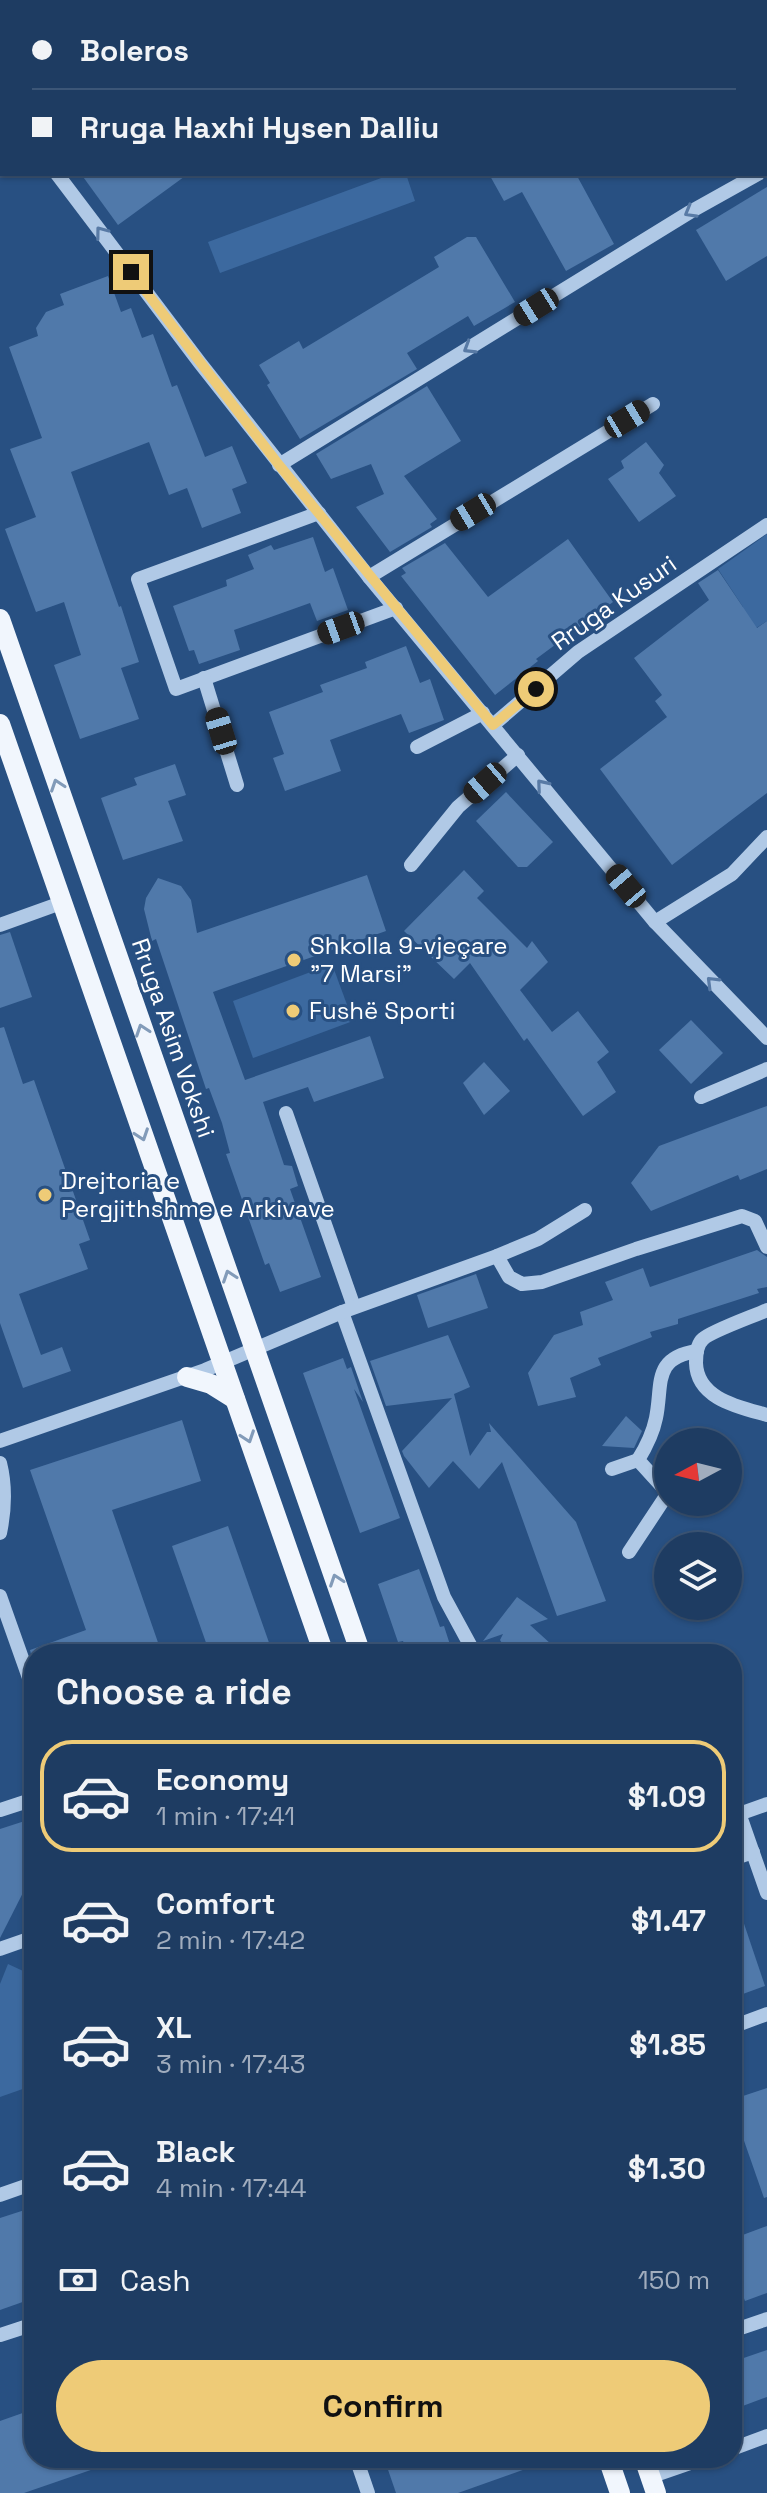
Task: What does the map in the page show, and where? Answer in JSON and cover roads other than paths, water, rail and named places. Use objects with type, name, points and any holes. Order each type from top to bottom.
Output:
[{"type":"main road","name":"Rruga Asim Vokshi","points":[[0,619],[358,1644]]},
{"type":"main road","points":[[0,724],[321,1644]]},
{"type":"main road","points":[[187,1377],[211,1384],[235,1399]]},
{"type":"main road","points":[[611,2468],[620,2493]]},
{"type":"street","points":[[63,176],[279,465],[369,577],[655,922],[767,1038]]},
{"type":"street","points":[[279,465],[690,212],[754,176]]},
{"type":"street","points":[[369,577],[653,404]]},
{"type":"street","points":[[319,513],[138,579],[176,689],[396,608]]},
{"type":"street","name":"Rruga Kusuri","points":[[417,747],[488,719],[608,631],[767,525]]},
{"type":"street","points":[[204,678],[237,785]]},
{"type":"street","points":[[411,865],[458,807],[518,755]]},
{"type":"street","points":[[655,922],[732,874],[767,837]]},
{"type":"street","points":[[0,925],[61,903]]},
{"type":"street","points":[[701,1097],[767,1069]]},
{"type":"street","points":[[286,1113],[444,1597],[470,1644]]},
{"type":"street","points":[[0,1441],[187,1377],[348,1310],[497,1256],[538,1239],[585,1210]]},
{"type":"street","points":[[497,1256],[509,1277],[522,1284],[542,1282],[742,1216],[755,1221],[767,1247]]},
{"type":"street","points":[[767,1310],[703,1338],[697,1351],[697,1374],[707,1389],[725,1403],[767,1415]]},
{"type":"street","points":[[612,1469],[638,1460],[648,1443],[656,1418],[658,1392],[665,1368],[672,1357],[697,1351]]},
{"type":"street","points":[[638,1460],[654,1478]]},
{"type":"street","points":[[0,1463],[5,1485],[0,1533]]},
{"type":"street","points":[[629,1552],[654,1514]]},
{"type":"street","points":[[0,1596],[24,1664]]},
{"type":"street","points":[[0,1810],[24,1802]]},
{"type":"street","points":[[742,1813],[767,1804]]},
{"type":"street","points":[[742,1822],[767,1893]]},
{"type":"street","points":[[742,1856],[753,1852]]},
{"type":"street","points":[[0,1949],[24,1941]]},
{"type":"street","points":[[742,2023],[767,2014]]},
{"type":"street","points":[[0,2195],[24,2187]]},
{"type":"street","points":[[742,2328],[767,2319]]},
{"type":"street","points":[[0,2335],[24,2327]]},
{"type":"street","points":[[742,2445],[767,2436]]},
{"type":"street","points":[[359,2468],[368,2493]]},
{"type":"street","points":[[650,2476],[674,2468]]},
{"type":"place","name":"Shkolla 9-vjeçare \"7 Marsi\"","points":[[294,960]]},
{"type":"place","name":"Fushë Sporti","points":[[293,1011]]},
{"type":"place","name":"Drejtoria e Pergjithshme e Arkivave","points":[[45,1195]]}]
